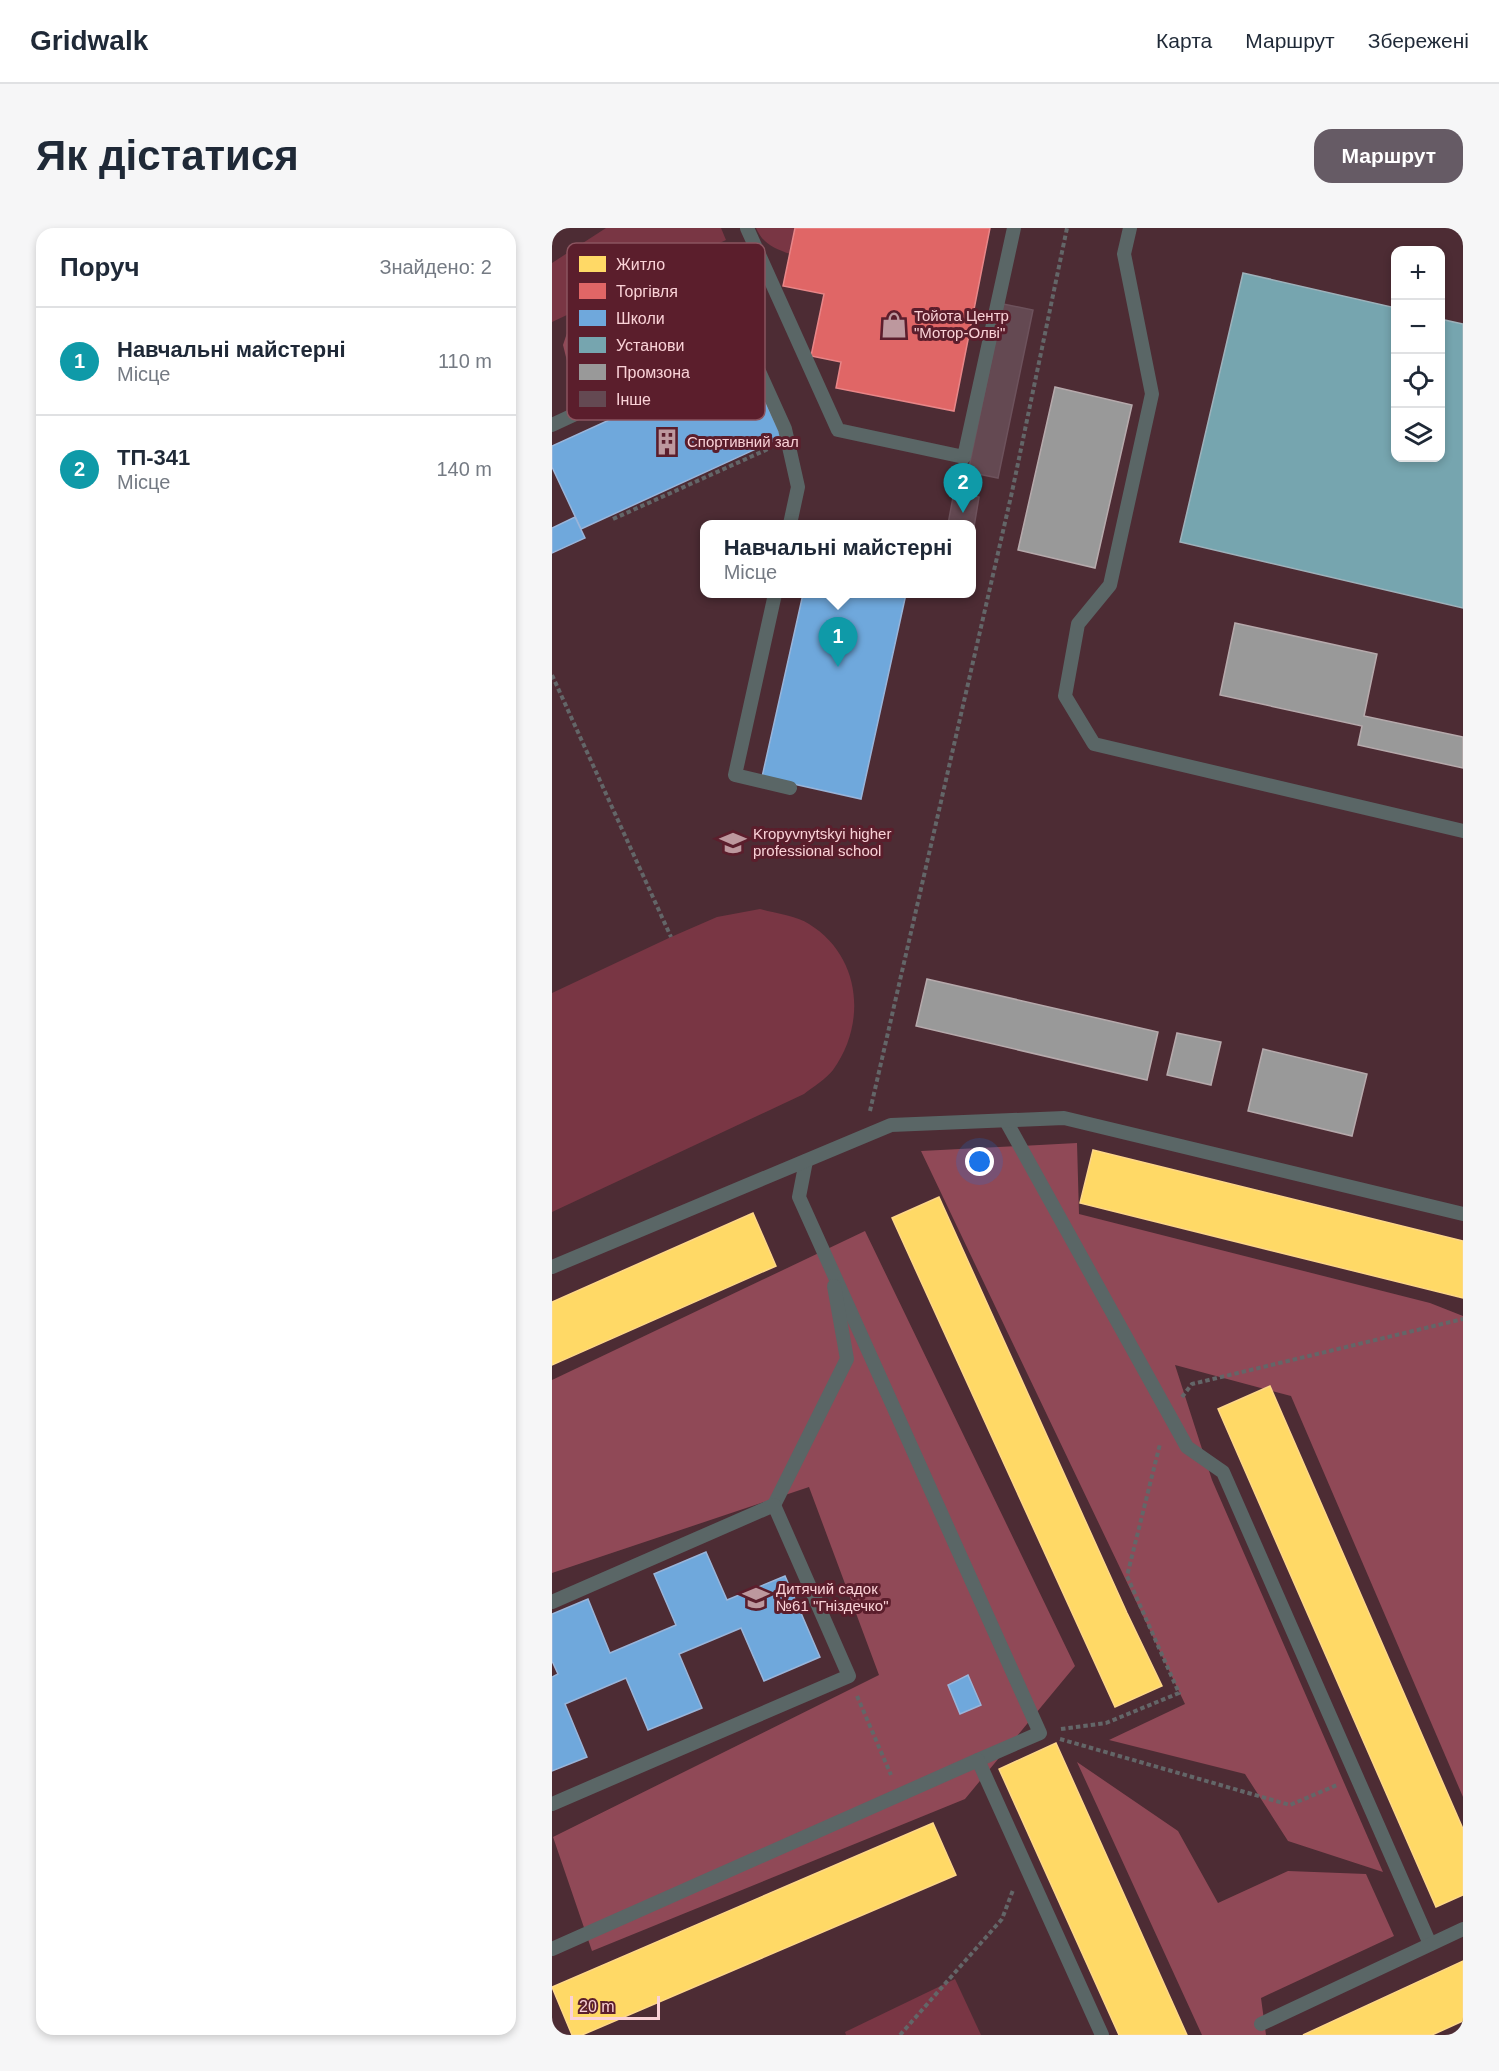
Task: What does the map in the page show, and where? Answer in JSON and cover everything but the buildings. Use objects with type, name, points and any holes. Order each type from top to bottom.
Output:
[{"type":"lane","points":[[747,228],[754,243]]},
{"type":"lane","points":[[765,268],[838,430],[964,457],[1014,228]]},
{"type":"lane","points":[[1130,228],[1124,254],[1152,394],[1110,585],[1078,624],[1065,696],[1094,744],[1463,831]]},
{"type":"lane","points":[[765,384],[786,429],[798,487],[791,520]]},
{"type":"lane","points":[[552,424],[567,417]]},
{"type":"lane","points":[[774,598],[735,775],[790,788]]},
{"type":"lane","points":[[552,1267],[891,1125],[1064,1118],[1463,1214]]},
{"type":"lane","points":[[1006,1120],[1187,1447],[1223,1472],[1430,1944]]},
{"type":"lane","points":[[552,1949],[1040,1733],[799,1197],[807,1161]]},
{"type":"lane","points":[[552,1602],[774,1505],[847,1359],[830,1265]]},
{"type":"lane","points":[[552,1804],[849,1676],[774,1505]]},
{"type":"lane","points":[[978,1760],[1102,2035]]},
{"type":"lane","points":[[1261,2024],[1463,1929]]},
{"type":"path","points":[[864,1137],[1010,504],[1068,228]]},
{"type":"path","points":[[613,519],[788,440]]},
{"type":"path","points":[[552,675],[671,937]]},
{"type":"path","points":[[1040,1733],[1106,1723],[1179,1693],[1127,1576],[1169,1414],[1192,1384],[1463,1319]]},
{"type":"path","points":[[849,1676],[900,1794]]},
{"type":"path","points":[[1040,1733],[1290,1805],[1357,1776]]},
{"type":"path","points":[[900,2035],[1002,1919],[1023,1861]]},
{"type":"shaded area","points":[[606,228],[721,228],[726,240],[720,243],[583,243]]},
{"type":"shaded area","points":[[756,228],[795,228],[790,254],[770,245]]},
{"type":"shaded area","points":[[567,253],[567,315],[552,322],[552,263]]},
{"type":"shaded area","points":[[567,333],[567,361],[563,345]]},
{"type":"shaded area","points":[[760,909],[809,924],[826,938],[839,954],[848,972],[853,991],[854,1012],[851,1032],[844,1052],[833,1070],[804,1094],[552,1212],[552,993],[717,917]]},
{"type":"shaded area","points":[[1077,1143],[1079,1214],[1430,1303],[1463,1316],[1463,1797],[1291,1396],[1175,1365],[1212,1480],[1383,1872],[1288,1841],[1245,1774],[1109,1740],[1185,1704],[921,1151]]},
{"type":"shaded area","points":[[865,1231],[1075,1666],[965,1799],[592,1951],[553,1837],[879,1675],[809,1487],[552,1573],[552,1380]]},
{"type":"shaded area","points":[[1077,1762],[1178,1831],[1218,1903],[1288,1871],[1366,1874],[1394,1936],[1261,1998],[1266,2035],[1202,2035]]},
{"type":"shaded area","points":[[955,1979],[981,2035],[846,2035],[845,2032]]},
{"type":"place","name":"Тойота Центр \"Мотор-Олві\"","points":[[894,325]]},
{"type":"place","name":"Спортивний зал","points":[[667,442]]},
{"type":"place","name":"ТП-341","points":[[963,513]]},
{"type":"place","name":"Навчальні майстерні","points":[[838,667]]},
{"type":"place","name":"Kropyvnytskyi higher professional school","points":[[733,843]]},
{"type":"place","name":"Дитячий садок №61 \"Гніздечко\"","points":[[756,1598]]}]
